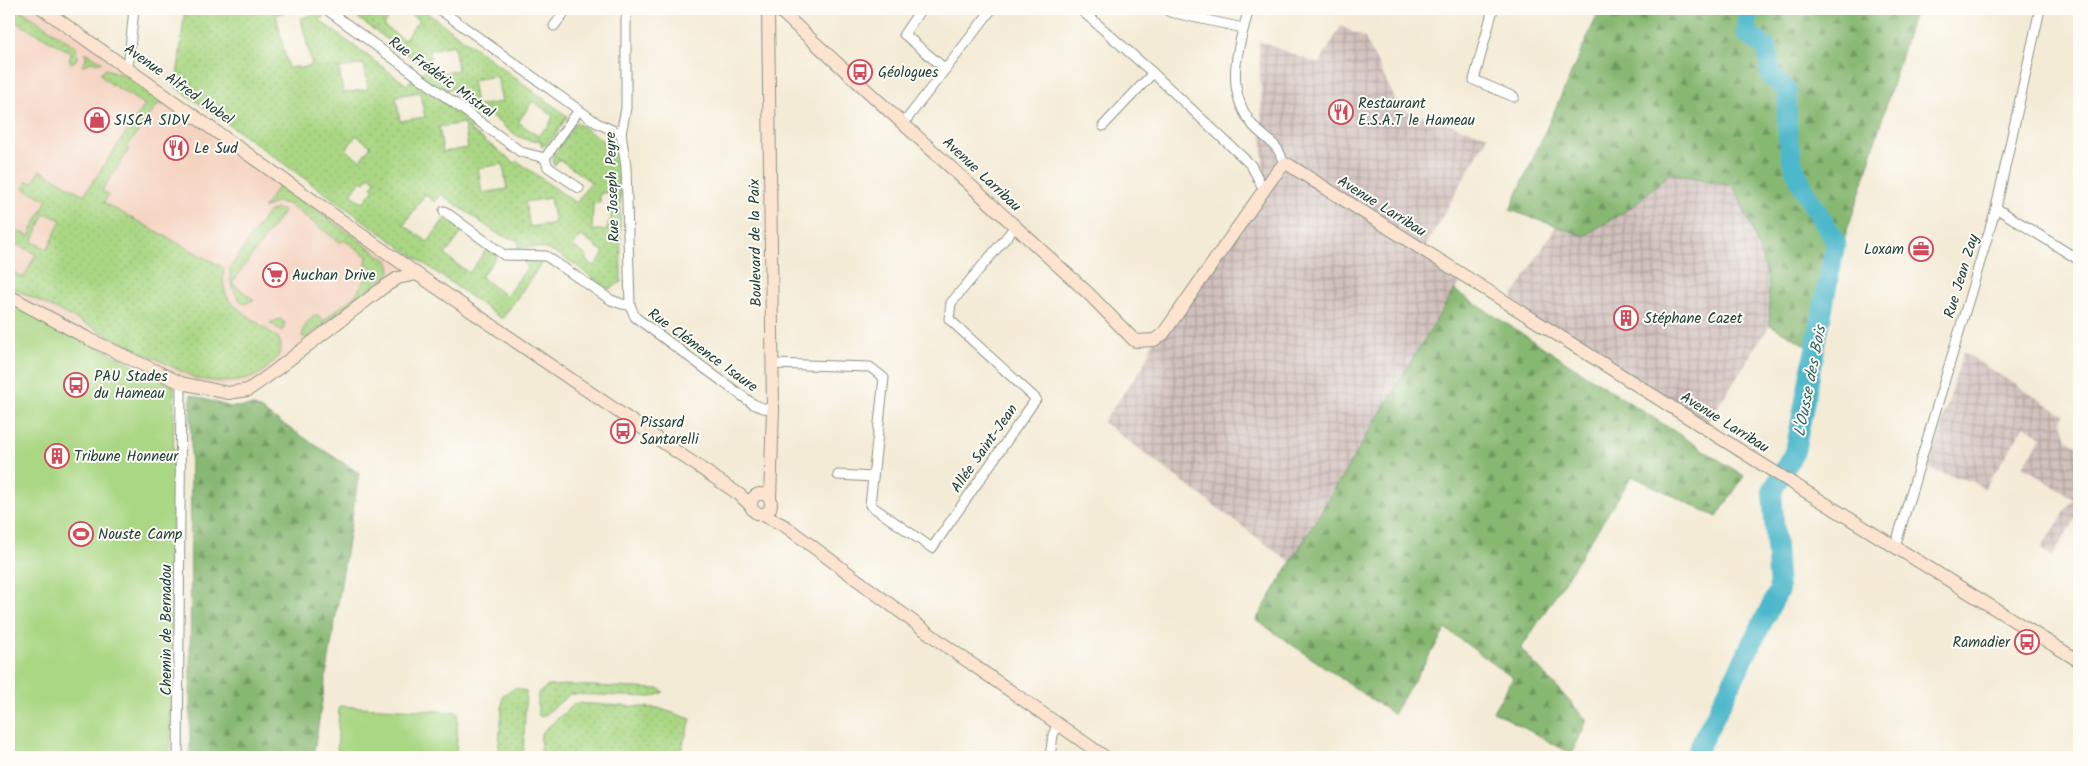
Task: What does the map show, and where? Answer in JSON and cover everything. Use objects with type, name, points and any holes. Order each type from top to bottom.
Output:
[{"type":"street","name":"Avenue Alfred Nobel","points":[[43,9],[417,274],[740,494],[761,503]]},
{"type":"street","points":[[128,68],[134,9]]},
{"type":"street","name":"Rue Frédéric Mistral","points":[[326,9],[521,152],[544,158]]},
{"type":"street","points":[[439,9],[579,110],[621,134]]},
{"type":"street","points":[[554,26],[566,9]]},
{"type":"street","name":"Rue Joseph Peyre","points":[[628,9],[626,19],[626,108],[621,134],[626,167],[630,305]]},
{"type":"street","name":"Boulevard de la Paix","points":[[761,503],[771,477],[773,410],[768,9]]},
{"type":"street","name":"Avenue Larribau","points":[[778,9],[1089,294],[1135,341],[1146,342],[1154,340],[1163,334],[1264,190],[1284,164],[1289,165],[1788,481],[2079,661]]},
{"type":"street","points":[[921,9],[904,34],[944,68]]},
{"type":"street","points":[[903,124],[944,68],[992,9]]},
{"type":"street","points":[[1080,9],[1153,73],[1251,166],[1264,190]]},
{"type":"street","points":[[1168,9],[1170,12],[1244,28]]},
{"type":"street","points":[[1249,9],[1234,77],[1238,102],[1251,123],[1278,150],[1284,164]]},
{"type":"street","points":[[1493,9],[1474,80],[1514,97]]},
{"type":"street","name":"Rue Jean Zay","points":[[1895,547],[1996,208],[2040,9]]},
{"type":"street","points":[[1103,126],[1153,73]]},
{"type":"street","points":[[578,188],[548,167],[544,158],[579,110]]},
{"type":"street","points":[[1996,208],[2079,260]]},
{"type":"street","name":"Rue Clémence Isaure","points":[[444,211],[504,255],[546,256],[610,300],[630,305],[635,317],[752,404],[773,410]]},
{"type":"street","name":"Allée Saint-Jean","points":[[772,364],[870,367],[884,378],[870,505],[932,548],[1036,399],[949,319],[951,302],[1015,227]]},
{"type":"street","points":[[9,296],[87,338],[181,383],[228,393],[248,390],[384,287],[398,278],[417,274]]},
{"type":"street","name":"Chemin de Bernadou","points":[[178,757],[181,383]]},
{"type":"street","points":[[838,475],[873,478]]},
{"type":"street","points":[[761,503],[782,524],[946,646],[1105,757]]},
{"type":"street","points":[[1050,757],[1053,735],[1058,724]]},
{"type":"shaded area","points":[[9,9],[43,9],[417,274],[398,278],[248,390],[181,383],[9,296]]},
{"type":"shaded area","points":[[1341,26],[1365,38],[1400,109],[1488,136],[1423,251],[1465,277],[1444,305],[1291,563],[1103,422],[1143,366],[1154,340],[1264,190],[1259,41],[1319,64]]},
{"type":"shaded area","points":[[1670,173],[1734,186],[1753,231],[1768,278],[1770,325],[1704,428],[1508,304],[1556,226],[1585,236],[1632,207]]},
{"type":"shaded area","points":[[1963,352],[2064,415],[2062,422],[2067,439],[2079,447],[2079,513],[2052,557],[2041,549],[2073,499],[2023,466],[2042,437],[2025,426],[1984,489],[1974,482],[1928,469]]},
{"type":"green space","points":[[9,9],[19,9],[76,47],[77,58],[75,61],[71,63],[69,60],[72,53],[9,18]]},
{"type":"green space","points":[[185,9],[291,9],[276,15],[288,68],[298,67],[298,69],[312,65],[301,18],[309,16],[317,9],[324,15],[320,21],[407,85],[411,79],[474,124],[470,130],[515,163],[517,161],[576,203],[591,182],[559,159],[554,166],[552,158],[576,122],[611,147],[620,158],[621,282],[607,289],[566,258],[542,248],[518,249],[519,241],[498,234],[441,194],[435,202],[425,194],[404,225],[428,242],[445,218],[463,231],[445,255],[469,273],[487,249],[497,256],[481,277],[506,296],[528,267],[523,262],[524,259],[539,260],[542,263],[502,319],[176,87]],"holes":[[[364,64],[368,89],[343,93],[339,68]],[[420,92],[425,117],[400,121],[396,96]],[[464,123],[468,148],[443,152],[439,127]],[[356,135],[371,146],[360,160],[346,150]],[[503,164],[507,189],[482,193],[478,168]],[[369,176],[376,180],[371,187],[374,189],[363,203],[351,194],[361,180],[365,182]],[[600,193],[611,193],[611,222],[608,222],[608,230],[592,230],[593,204],[600,203]],[[550,198],[555,223],[530,227],[525,202]],[[581,236],[604,252],[595,266],[585,260],[587,256],[573,246]]]},
{"type":"green space","points":[[346,9],[377,9],[389,17],[384,26],[404,40],[419,20],[403,9],[422,9],[567,116],[553,137],[542,147],[540,140],[533,141],[518,136],[485,111],[481,117],[462,104],[460,91],[457,88],[442,90],[421,75],[426,68]],"holes":[[[454,45],[458,70],[433,75],[429,50]],[[497,76],[502,102],[476,106],[472,80]],[[533,101],[553,116],[547,130],[545,128],[538,136],[518,122]]]},
{"type":"green space","points":[[1600,9],[1915,9],[1861,189],[1808,346],[1770,325],[1768,278],[1753,231],[1734,186],[1670,173],[1632,207],[1584,236],[1510,210]]},
{"type":"green space","points":[[85,52],[101,61],[101,63],[91,62],[82,66],[86,59]]},
{"type":"green space","points":[[106,69],[123,75],[162,99],[164,103],[163,105],[159,103],[127,147],[129,150],[102,190],[108,195],[104,203],[224,268],[224,286],[226,295],[231,303],[279,339],[281,345],[279,354],[274,361],[254,377],[227,382],[197,379],[9,286],[9,270],[24,278],[36,254],[12,242],[9,249],[9,239],[13,229],[29,236],[47,200],[23,188],[27,181],[33,183],[40,170],[84,195],[145,105],[105,80],[100,73]],"holes":[[[45,213],[61,220],[48,249],[32,242]]]},
{"type":"green space","points":[[280,184],[389,262],[391,269],[388,275],[306,338],[302,336],[306,323],[317,314],[323,321],[354,297],[373,268],[366,264],[367,256],[344,240],[341,243],[288,204],[276,202],[263,209]]},
{"type":"green space","points":[[277,209],[284,211],[232,283],[254,300],[244,304],[237,297],[233,288],[230,278],[230,268],[268,212]]},
{"type":"green space","points":[[1454,290],[1744,476],[1717,517],[1632,476],[1521,649],[1587,720],[1572,754],[1493,711],[1513,678],[1446,629],[1393,714],[1256,620]]},
{"type":"green space","points":[[9,300],[174,386],[170,757],[9,757]]},
{"type":"green space","points":[[280,319],[285,323],[282,331],[270,323]]},
{"type":"green space","points":[[191,395],[230,407],[255,406],[359,473],[313,757],[190,757]]},
{"type":"green space","points":[[569,685],[659,689],[664,692],[652,697],[570,694],[542,717],[538,715],[538,693],[548,686]]},
{"type":"green space","points":[[515,688],[526,691],[523,757],[498,757],[503,695]]},
{"type":"green space","points":[[576,703],[658,708],[691,719],[679,757],[540,757],[541,733]]},
{"type":"green space","points":[[339,706],[458,712],[456,757],[337,757]]},
{"type":"waterway","name":"L'Ousse des Bois","points":[[1694,757],[1779,590],[1772,491],[1795,451],[1836,241],[1812,203],[1793,163],[1788,136],[1787,90],[1771,76],[1767,48],[1746,33],[1748,9]]},
{"type":"place","name":"Géologues","points":[[860,72]]},
{"type":"place","name":"Restaurant E.S.A.T le Hameau","points":[[1341,112]]},
{"type":"place","name":"SISCA SIDV","points":[[97,120]]},
{"type":"place","name":"Le Sud","points":[[176,148]]},
{"type":"place","name":"Loxam","points":[[1921,249]]},
{"type":"place","name":"Auchan Drive","points":[[275,275]]},
{"type":"place","name":"Stéphane Cazet","points":[[1626,318]]},
{"type":"place","name":"PAU Stades du Hameau","points":[[76,385]]},
{"type":"place","name":"Pissard Santarelli","points":[[623,431]]},
{"type":"place","name":"Tribune Honneur","points":[[57,456]]},
{"type":"place","name":"Nouste Camp","points":[[81,534]]},
{"type":"place","name":"Ramadier","points":[[2027,642]]}]
